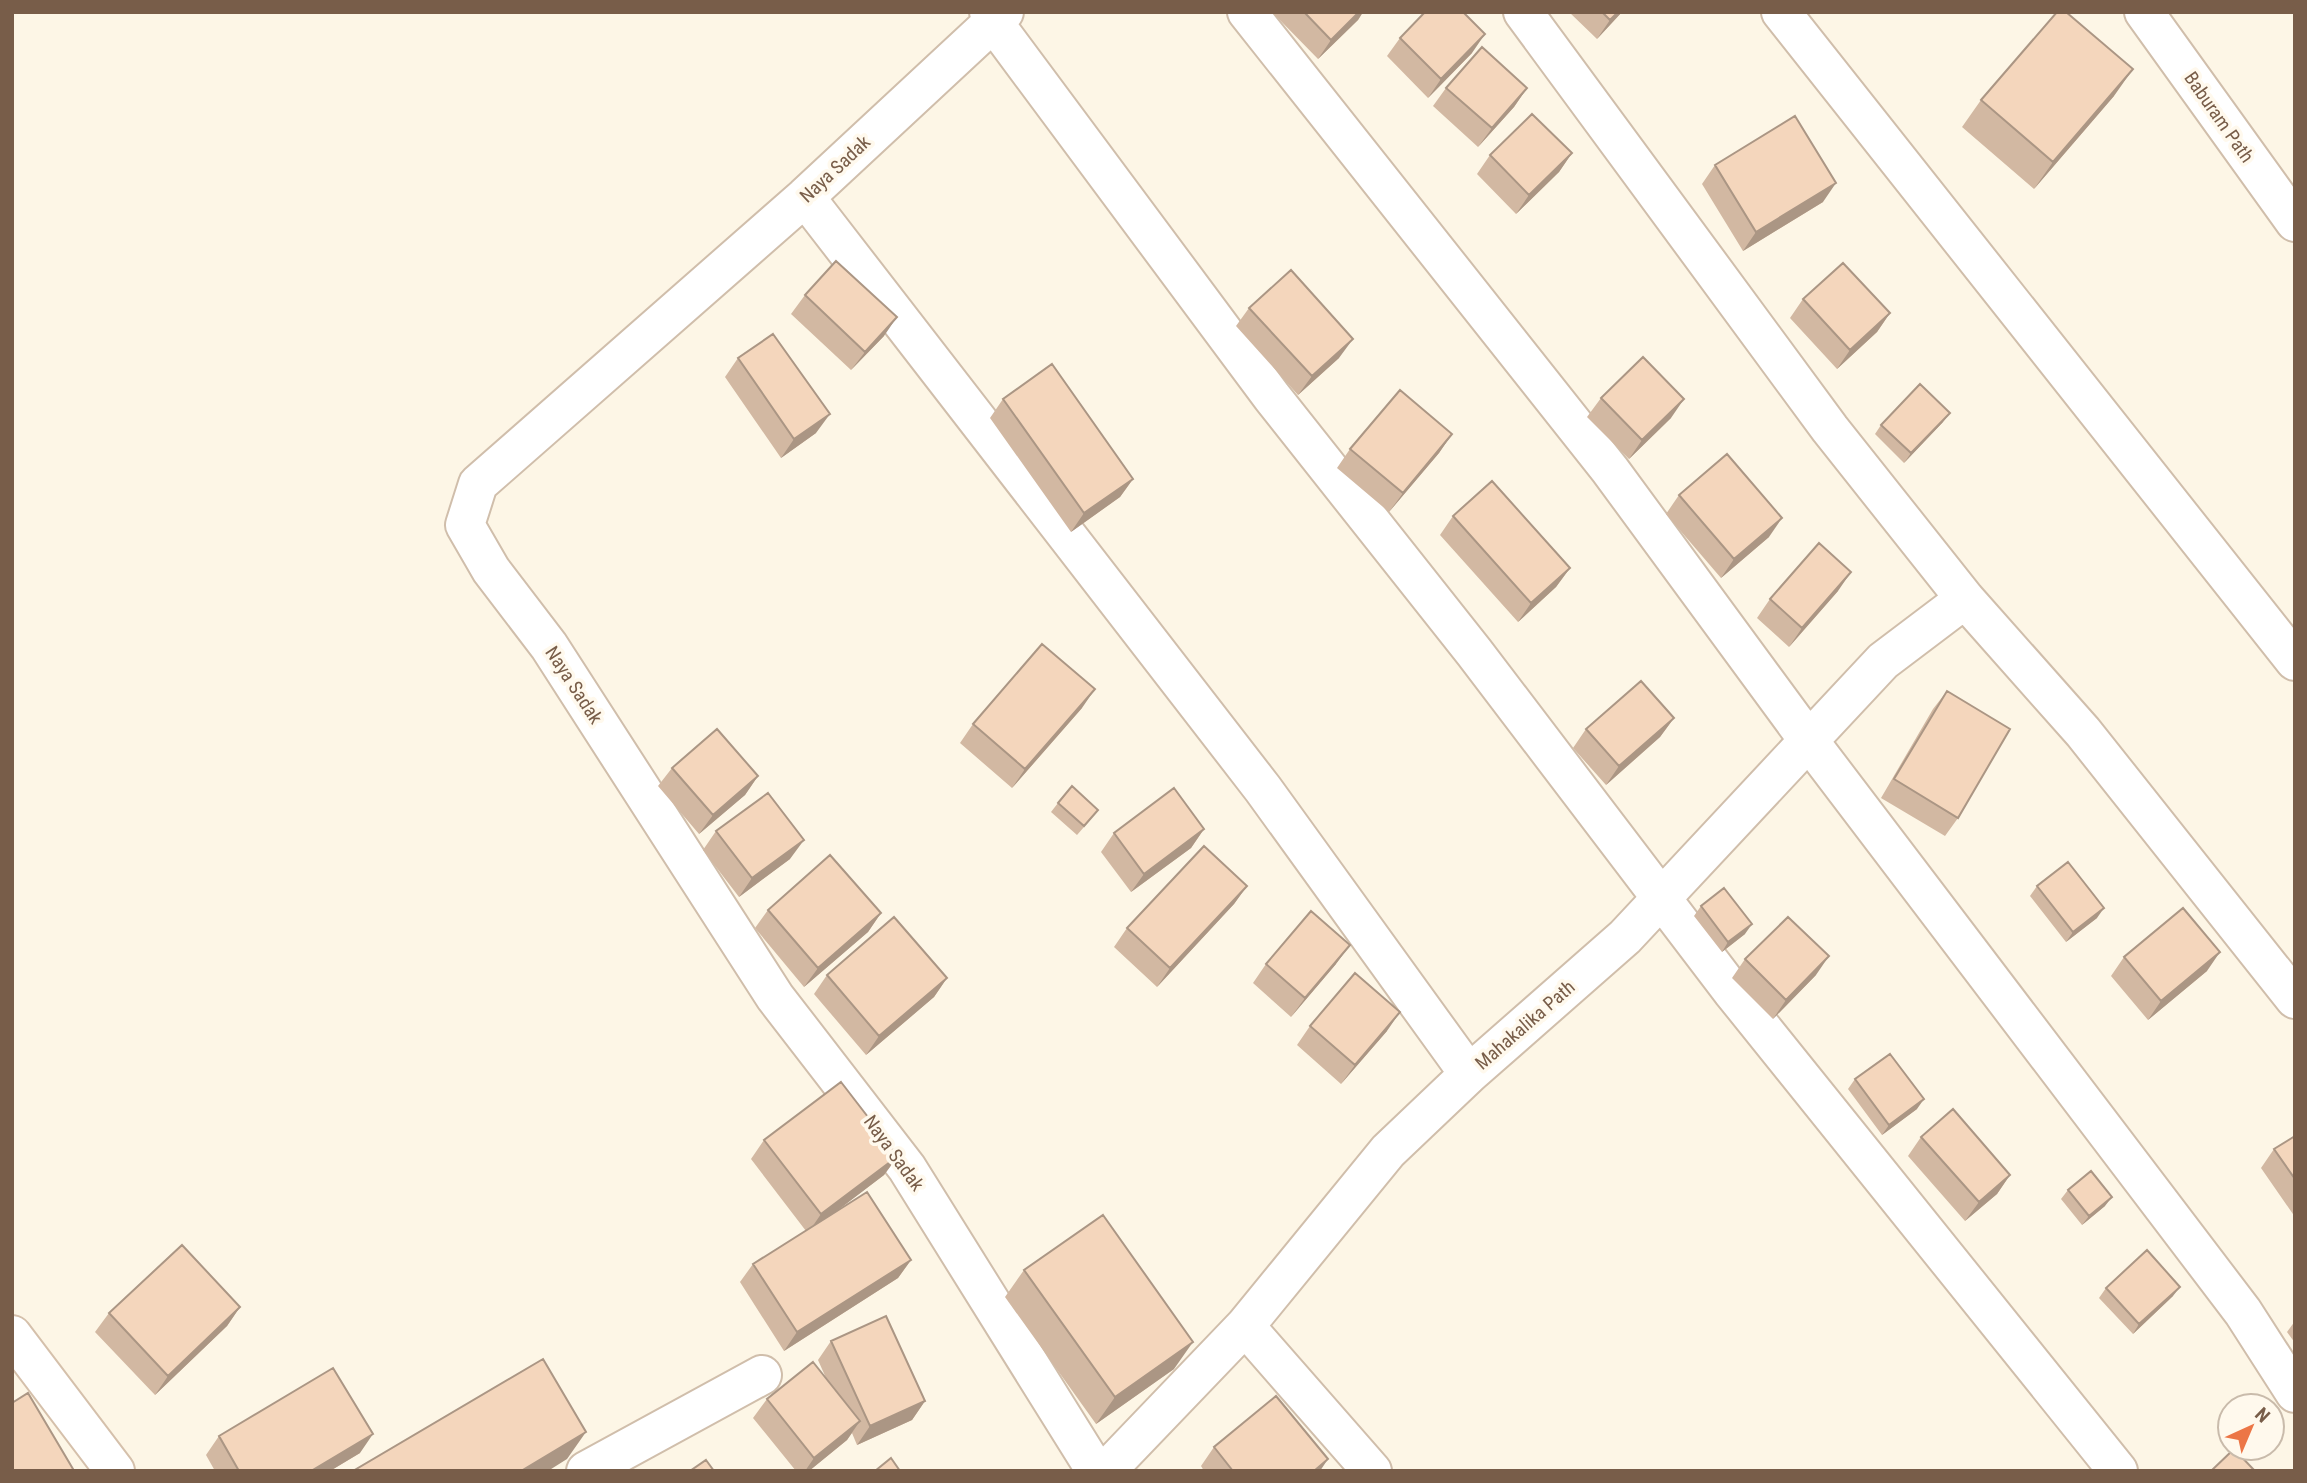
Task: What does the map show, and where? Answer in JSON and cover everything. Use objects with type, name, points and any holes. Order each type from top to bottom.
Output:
[{"type":"street","points":[[1247,12],[1610,470],[1809,741],[2243,1312],[2295,1392]]},
{"type":"street","points":[[1523,12],[1830,429],[1965,600],[2083,732],[2295,999]]},
{"type":"street","points":[[1781,12],[2295,661]]},
{"type":"street","name":"Baburam Path","points":[[2144,12],[2295,222]]},
{"type":"street","points":[[996,16],[1272,397],[1475,652],[1660,897],[2118,1471]]},
{"type":"street","name":"Naya Sadak","points":[[996,16],[805,197],[478,484],[465,525],[491,570],[549,646],[775,997],[907,1168],[1096,1471]]},
{"type":"street","points":[[805,197],[1263,789],[1469,1074]]},
{"type":"street","name":"Mahakalika Path","points":[[1106,1471],[1245,1326],[1388,1151],[1469,1074],[1625,937],[1883,661],[1965,600]]},
{"type":"street","points":[[1245,1326],[1371,1471]]},
{"type":"street","points":[[12,1335],[115,1471]]},
{"type":"street","points":[[586,1471],[762,1375]]},
{"type":"building","points":[[1304,12],[1359,12],[1331,40]]},
{"type":"building","points":[[1425,12],[1463,12],[1485,34],[1441,79],[1400,38]]},
{"type":"building","points":[[1602,12],[1618,12],[1610,20]]},
{"type":"building","points":[[2057,12],[2066,12],[2133,69],[2053,162],[1981,100]]},
{"type":"building","points":[[1482,47],[1527,88],[1492,128],[1446,88]]},
{"type":"building","points":[[1532,114],[1572,153],[1529,195],[1490,155]]},
{"type":"building","points":[[1795,116],[1836,183],[1756,232],[1715,165]]},
{"type":"building","points":[[836,261],[897,317],[865,352],[805,295]]},
{"type":"building","points":[[1843,263],[1890,313],[1850,350],[1803,299]]},
{"type":"building","points":[[1291,270],[1353,339],[1312,376],[1249,308]]},
{"type":"building","points":[[773,334],[830,414],[794,439],[738,358]]},
{"type":"building","points":[[1643,357],[1684,399],[1642,440],[1601,398]]},
{"type":"building","points":[[1052,364],[1133,479],[1084,513],[1003,399]]},
{"type":"building","points":[[1920,384],[1950,413],[1911,453],[1881,425]]},
{"type":"building","points":[[1400,390],[1452,434],[1403,493],[1350,449]]},
{"type":"building","points":[[1727,454],[1782,518],[1734,559],[1679,495]]},
{"type":"building","points":[[1492,481],[1570,568],[1531,603],[1453,516]]},
{"type":"building","points":[[1819,543],[1851,572],[1802,628],[1770,599]]},
{"type":"building","points":[[1042,644],[1095,689],[1025,769],[973,724]]},
{"type":"building","points":[[1641,681],[1674,718],[1619,766],[1586,729]]},
{"type":"building","points":[[1947,691],[2010,729],[1958,818],[1894,779]]},
{"type":"building","points":[[717,729],[758,776],[713,815],[672,768]]},
{"type":"building","points":[[1072,786],[1098,810],[1084,826],[1058,803]]},
{"type":"building","points":[[1174,788],[1204,829],[1144,874],[1114,833]]},
{"type":"building","points":[[768,793],[804,840],[752,878],[716,831]]},
{"type":"building","points":[[1204,846],[1247,886],[1170,968],[1127,928]]},
{"type":"building","points":[[830,855],[881,913],[818,968],[768,910]]},
{"type":"building","points":[[2068,862],[2104,908],[2073,932],[2037,886]]},
{"type":"building","points":[[1724,888],[1752,924],[1728,942],[1701,906]]},
{"type":"building","points":[[2183,908],[2220,952],[2161,1001],[2124,957]]},
{"type":"building","points":[[1311,911],[1350,945],[1305,998],[1266,964]]},
{"type":"building","points":[[894,917],[947,978],[879,1036],[827,975]]},
{"type":"building","points":[[1788,917],[1829,956],[1786,1000],[1745,959]]},
{"type":"building","points":[[1355,973],[1400,1012],[1355,1065],[1310,1026]]},
{"type":"building","points":[[1890,1054],[1924,1099],[1889,1125],[1855,1079]]},
{"type":"building","points":[[841,1082],[898,1156],[821,1214],[764,1140]]},
{"type":"building","points":[[1953,1109],[2010,1175],[1979,1202],[1921,1137]]},
{"type":"building","points":[[2295,1136],[2295,1179],[2274,1149]]},
{"type":"building","points":[[2091,1171],[2112,1197],[2089,1216],[2068,1190]]},
{"type":"building","points":[[867,1192],[911,1260],[797,1332],[753,1264]]},
{"type":"building","points":[[1103,1215],[1193,1342],[1115,1397],[1024,1270]]},
{"type":"building","points":[[182,1245],[240,1307],[168,1376],[109,1313]]},
{"type":"building","points":[[2147,1250],[2180,1287],[2139,1324],[2106,1288]]},
{"type":"building","points":[[886,1316],[925,1401],[870,1426],[831,1341]]},
{"type":"building","points":[[543,1359],[586,1432],[521,1471],[353,1471]]},
{"type":"building","points":[[813,1362],[860,1421],[814,1458],[767,1399]]},
{"type":"building","points":[[333,1368],[373,1434],[311,1471],[239,1471],[219,1436]]},
{"type":"building","points":[[28,1393],[73,1469],[70,1471],[12,1471],[12,1403]]},
{"type":"building","points":[[1276,1396],[1328,1459],[1314,1471],[1233,1471],[1214,1447]]},
{"type":"building","points":[[891,1458],[900,1471],[875,1471]]},
{"type":"building","points":[[706,1460],[714,1471],[690,1471]]},
{"type":"building","points":[[2220,1462],[2246,1462],[2255,1471],[2211,1471]]}]
